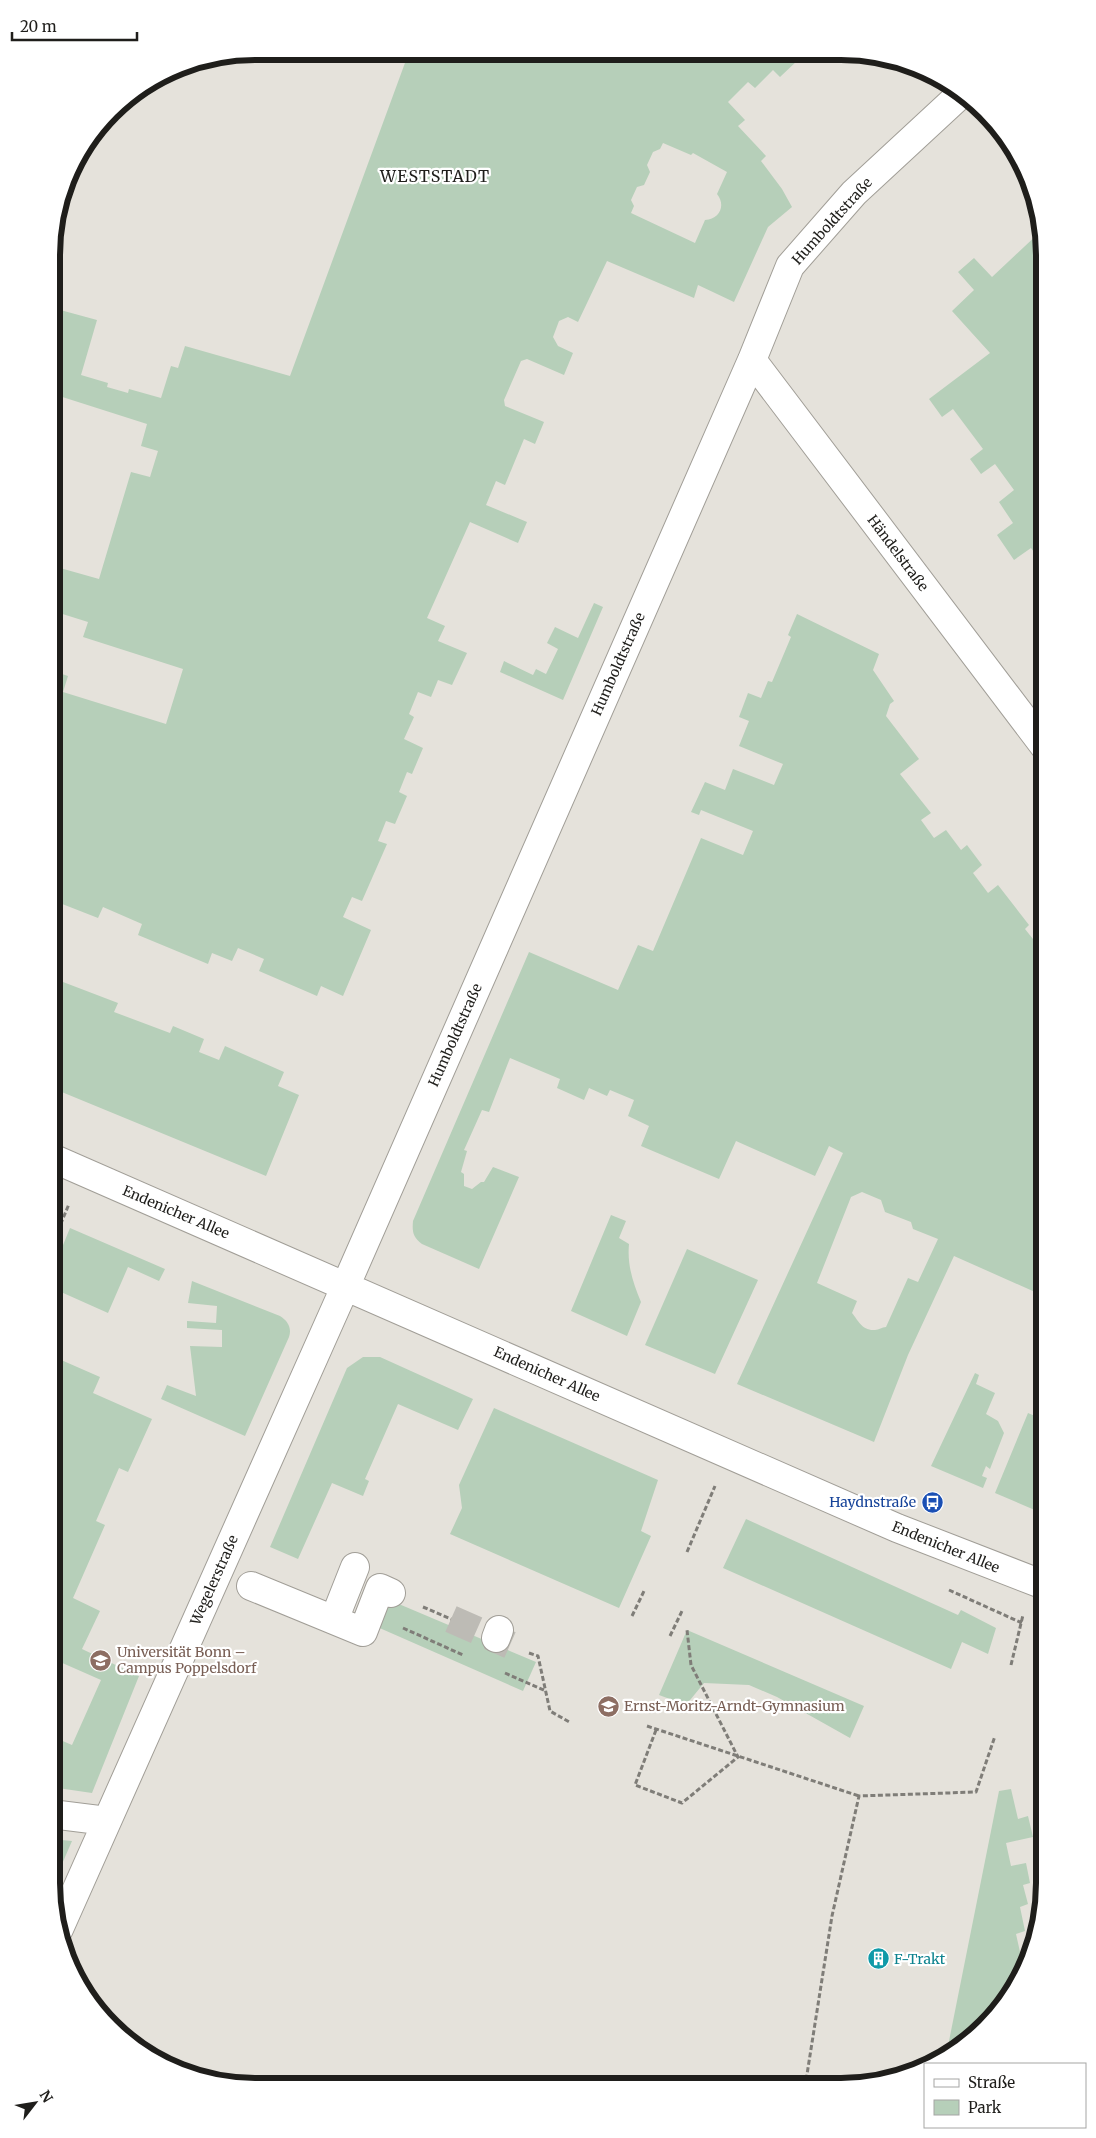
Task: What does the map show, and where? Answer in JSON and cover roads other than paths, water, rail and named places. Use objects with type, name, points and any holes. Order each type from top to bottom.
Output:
[{"type":"street","name":"Humboldtstraße","points":[[346,1285],[752,360],[790,266],[854,193],[957,98]]},
{"type":"street","name":"Händelstraße","points":[[752,360],[1036,735]]},
{"type":"street","name":"Endenicher Allee","points":[[60,1161],[346,1285],[897,1528],[1036,1582]]},
{"type":"street","name":"Wegelerstraße","points":[[64,1919],[346,1285]]},
{"type":"street","points":[[334,1620],[355,1567]]},
{"type":"street","points":[[251,1586],[363,1632],[380,1588],[391,1593]]},
{"type":"street","points":[[60,1815],[107,1821]]},
{"type":"tunnel","points":[[451,1619],[510,1645]]},
{"type":"place","name":"Haydnstraße","points":[[932,1502]]},
{"type":"place","name":"Universität Bonn – Campus Poppelsdorf","points":[[101,1660]]},
{"type":"place","name":"Ernst-Moritz-Arndt-Gymnasium","points":[[608,1706]]},
{"type":"place","name":"F-Trakt","points":[[878,1959]]},
{"type":"district","name":"WESTSTADT","points":[[435,176]]}]
